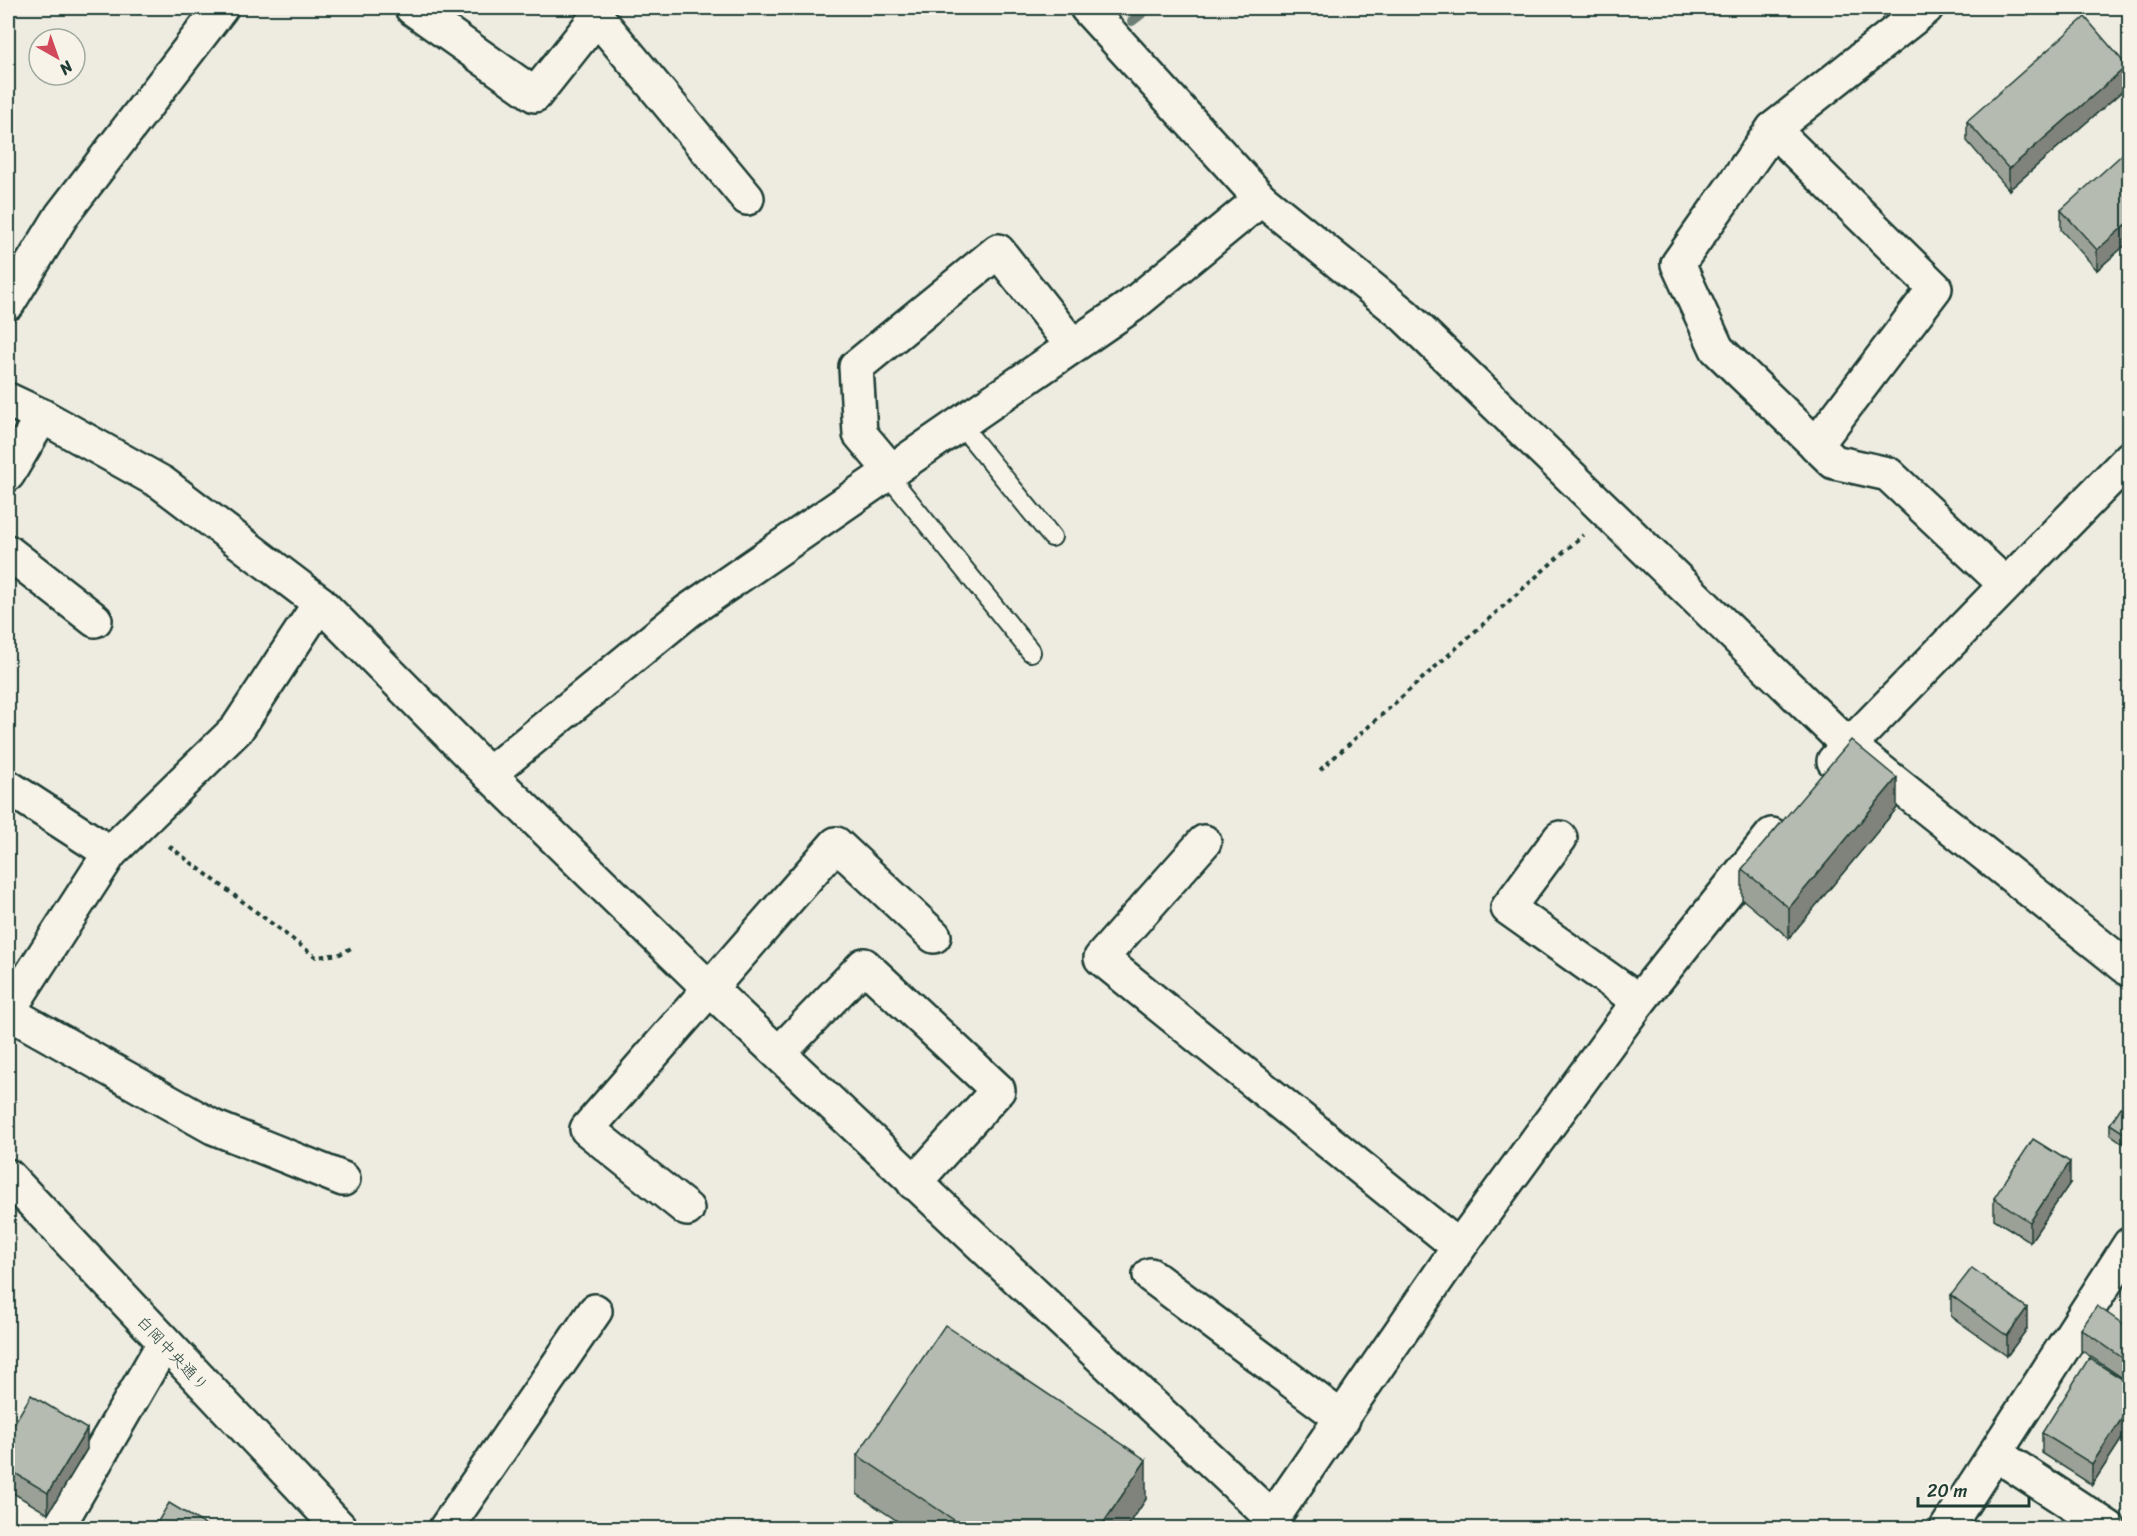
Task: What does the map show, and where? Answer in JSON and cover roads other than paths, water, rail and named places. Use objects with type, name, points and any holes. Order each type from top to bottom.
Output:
[{"type":"street","points":[[8,303],[62,215],[221,8]]},
{"type":"street","points":[[412,8],[535,95],[597,18],[747,198]]},
{"type":"street","points":[[1087,8],[1261,198],[1404,315],[1848,745],[2130,970]]},
{"type":"street","points":[[1926,8],[1773,129],[1678,264],[1717,349],[1834,462],[1888,474],[2006,584]]},
{"type":"street","points":[[1773,129],[1935,288],[1816,445]]},
{"type":"street","points":[[489,774],[688,611],[1131,306],[1261,198]]},
{"type":"street","points":[[890,473],[860,434],[856,367],[998,251],[1072,345]]},
{"type":"street","points":[[8,400],[42,416],[162,483],[320,603],[489,774],[710,989],[1269,1523],[1459,1248],[1639,1001],[1738,874],[1790,814]]},
{"type":"street","points":[[8,474],[42,416]]},
{"type":"street","points":[[1819,779],[1848,745],[2130,458]]},
{"type":"street","points":[[8,552],[95,620]]},
{"type":"street","points":[[320,603],[237,729],[110,854],[8,1011],[213,1126],[343,1179]]},
{"type":"street","points":[[8,787],[110,854]]},
{"type":"street","points":[[1560,838],[1508,908],[1639,1001]]},
{"type":"street","points":[[1204,842],[1101,958],[1459,1248]]},
{"type":"street","points":[[687,1209],[587,1129],[836,844],[934,936]]},
{"type":"street","points":[[779,1053],[864,965],[998,1090],[914,1183]]},
{"type":"street","name":"白岡中央通り","points":[[8,1176],[340,1528]]},
{"type":"street","points":[[1947,1528],[2130,1244]]},
{"type":"street","points":[[1150,1275],[1343,1419]]},
{"type":"street","points":[[446,1528],[595,1311]]},
{"type":"street","points":[[57,1528],[164,1343]]},
{"type":"street","points":[[1996,1454],[2109,1528]]},
{"type":"street","points":[[8,1507],[45,1528]]},
{"type":"lane","points":[[960,424],[1052,537]]},
{"type":"lane","points":[[890,473],[1031,652]]},
{"type":"waterway","points":[[1132,21],[1149,8]]}]
